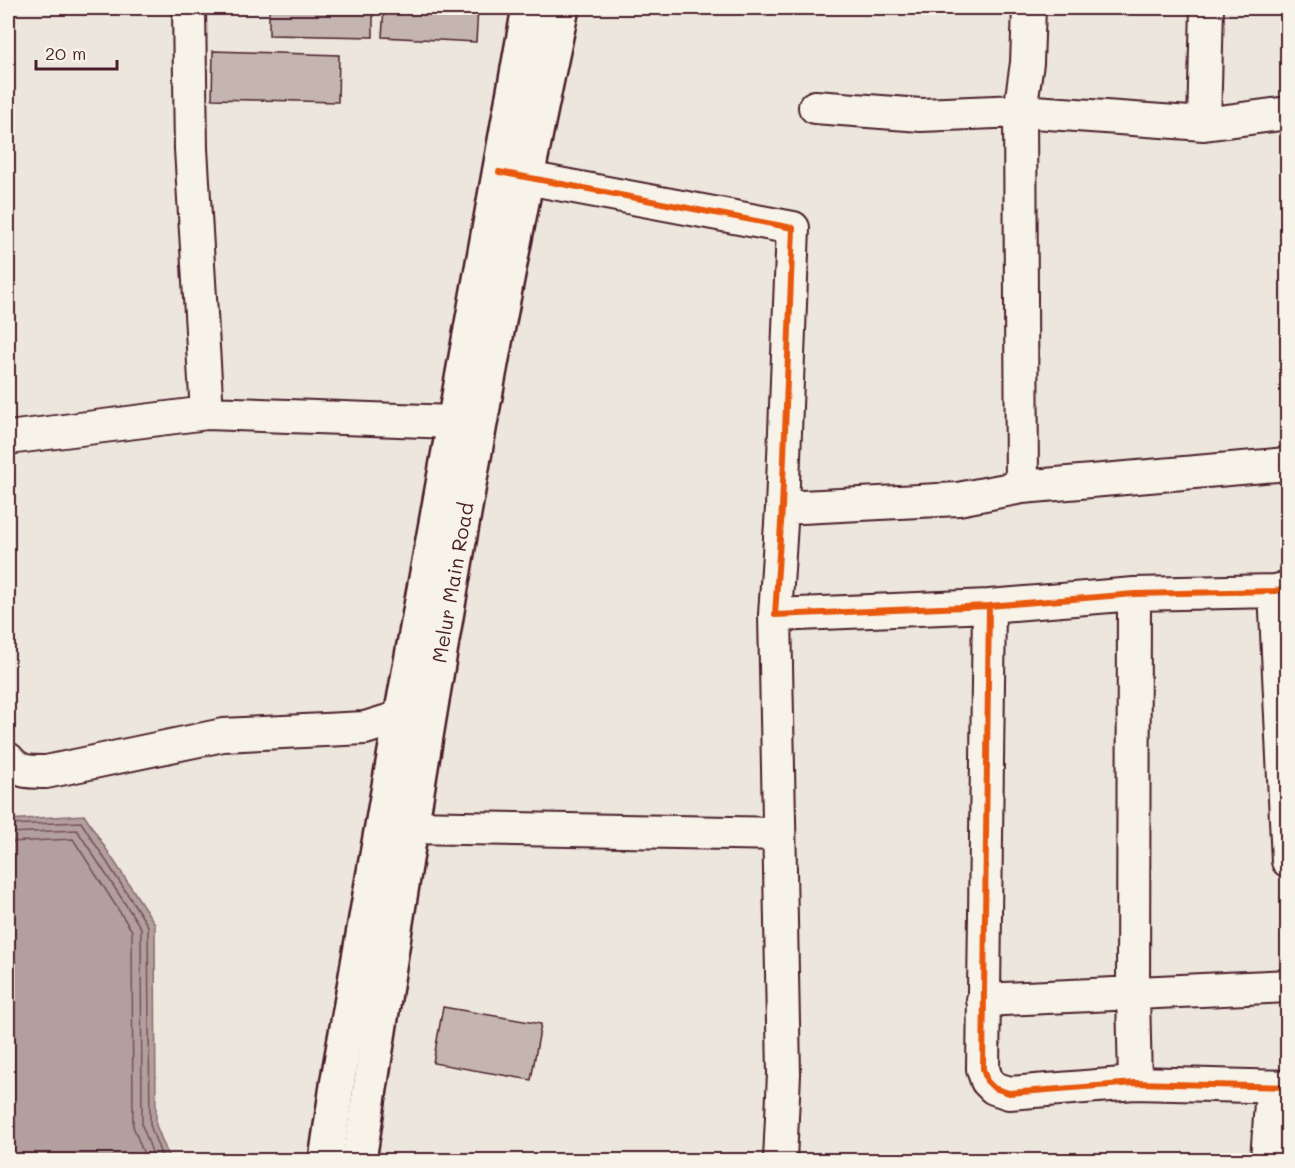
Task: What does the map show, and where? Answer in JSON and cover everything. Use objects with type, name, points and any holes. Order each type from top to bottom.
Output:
[{"type":"main road","name":"Melur Main Road","points":[[359,1161],[410,827],[470,481],[513,176],[530,8]]},
{"type":"main road","name":"Melur Main Road","points":[[326,1161],[338,1079],[453,422],[513,176],[562,8]]},
{"type":"street","points":[[189,8],[191,149],[207,413]]},
{"type":"street","points":[[1022,487],[1020,111],[1027,63],[1029,8]]},
{"type":"street","points":[[1204,124],[1208,8]]},
{"type":"street","points":[[815,107],[921,115],[1020,111],[1204,124],[1287,113]]},
{"type":"street","points":[[513,176],[793,228],[782,508],[775,615],[784,1074],[780,1161]]},
{"type":"street","points":[[8,438],[207,413],[453,422]]},
{"type":"street","points":[[782,508],[958,499],[1022,487],[1287,464]]},
{"type":"street","points":[[775,615],[989,606],[1134,594],[1281,590],[1287,861]]},
{"type":"street","points":[[1134,594],[1133,993],[1135,1083]]},
{"type":"street","points":[[989,606],[983,1000],[983,1069],[987,1081],[994,1088],[1010,1093],[1135,1083],[1280,1087],[1267,1161]]},
{"type":"street","points":[[8,759],[11,764],[24,772],[46,772],[223,735],[365,728],[401,717]]},
{"type":"street","points":[[410,827],[779,834]]},
{"type":"street","points":[[983,1000],[1287,986]]},
{"type":"water","points":[[84,815],[155,924],[156,1125],[170,1160],[8,1160],[8,820]]},
{"type":"building","points":[[269,8],[373,8],[373,37],[269,35]]},
{"type":"building","points":[[384,8],[478,8],[476,42],[382,37]]},
{"type":"building","points":[[213,51],[339,55],[338,102],[212,99]]},
{"type":"building","points":[[443,1007],[541,1024],[531,1080],[433,1063]]},
{"type":"cycle path","points":[[499,172],[793,228],[782,508],[775,615],[989,606],[1134,594],[1275,591],[1288,588]]},
{"type":"cycle path","points":[[989,606],[983,1069],[987,1081],[994,1088],[1009,1093],[1135,1083],[1288,1087]]}]
